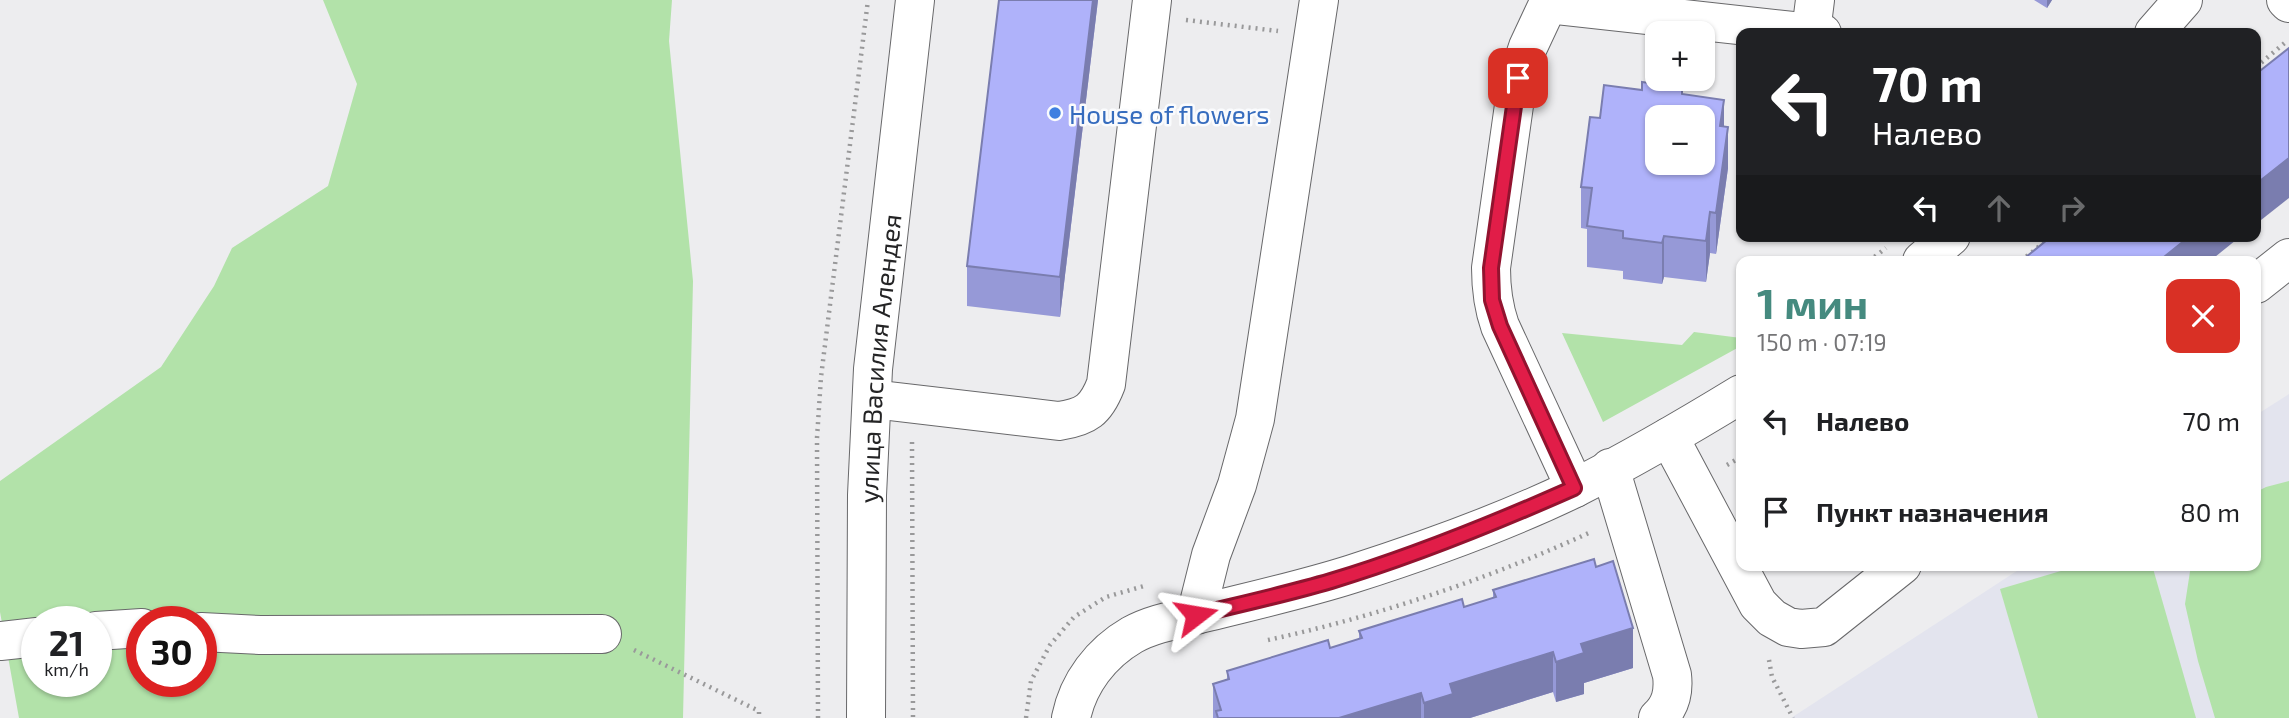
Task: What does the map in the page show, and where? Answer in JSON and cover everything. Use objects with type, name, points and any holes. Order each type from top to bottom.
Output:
[{"type":"street","name":"улица Василия Алендея","points":[[866,718],[867,495],[872,399],[915,0]]},
{"type":"street","points":[[2158,28],[2183,0]]},
{"type":"street","points":[[1574,488],[1500,326],[1492,300],[1491,284],[1518,78],[1528,47],[1549,2],[1815,25]]},
{"type":"street","points":[[872,399],[1059,421],[1076,419],[1090,411],[1100,400],[1106,384],[1151,8]]},
{"type":"street","points":[[1196,615],[1211,555],[1237,485],[1255,419],[1316,17]]},
{"type":"street","points":[[1928,256],[1944,242]]},
{"type":"street","points":[[2261,280],[2289,258]]},
{"type":"street","points":[[1071,718],[1078,694],[1090,673],[1107,654],[1131,636],[1161,622],[1328,582],[1405,557],[1497,522],[1574,488],[1736,397]]},
{"type":"street","points":[[1669,437],[1736,563]]},
{"type":"street","points":[[1610,468],[1672,675],[1674,687],[1671,700],[1658,718]]},
{"type":"street","points":[[1740,571],[1758,604],[1772,618],[1801,629],[1824,628],[1895,571]]},
{"type":"street","points":[[217,633],[602,634]]},
{"type":"path","points":[[818,718],[817,438],[821,377],[868,0]]},
{"type":"path","points":[[1151,8],[1316,17]]},
{"type":"path","points":[[2261,63],[2289,39]]},
{"type":"path","points":[[2027,256],[2045,242]]},
{"type":"path","points":[[911,404],[913,718]]},
{"type":"path","points":[[602,634],[760,710],[760,718]]},
{"type":"shaded area","points":[[2289,394],[2289,718],[1791,718],[2017,571],[2261,571],[2261,412]]},
{"type":"green space","points":[[323,0],[672,0],[669,41],[693,281],[683,718],[19,718],[0,612],[0,481],[161,367],[214,286],[232,248],[328,186],[357,84]]},
{"type":"green space","points":[[1694,332],[1736,337],[1736,349],[1603,422],[1562,333],[1682,345]]},
{"type":"green space","points":[[2289,481],[2289,718],[2215,718],[2185,604],[2190,571],[2261,571],[2261,490]]},
{"type":"green space","points":[[2061,571],[2154,571],[2196,718],[2038,718],[2000,589]]},
{"type":"building","points":[[999,0],[1093,0],[1060,277],[967,266]]},
{"type":"building","points":[[2289,48],[2289,158],[2261,180],[2261,70]]},
{"type":"building","points":[[1642,82],[1645,82],[1645,91],[1682,91],[1682,94],[1724,100],[1720,126],[1728,127],[1716,213],[1710,212],[1706,241],[1664,236],[1662,243],[1623,238],[1623,231],[1587,226],[1592,188],[1581,187],[1590,117],[1600,118],[1604,85],[1642,90]]},
{"type":"building","points":[[2045,242],[2183,242],[2165,256],[2027,256]]},
{"type":"building","points":[[1594,559],[1596,567],[1613,561],[1633,628],[1581,644],[1584,653],[1556,662],[1553,652],[1450,684],[1453,694],[1424,703],[1421,693],[1339,718],[1218,718],[1216,711],[1221,710],[1213,684],[1229,679],[1227,671],[1328,640],[1330,648],[1362,638],[1359,631],[1462,599],[1464,607],[1496,597],[1493,590]]},
{"type":"place","name":"House of flowers","points":[[1055,113]]},
{"type":"route","points":[[1196,615],[1328,582],[1405,557],[1497,522],[1574,488],[1500,326],[1492,300],[1491,268],[1518,78]]}]
